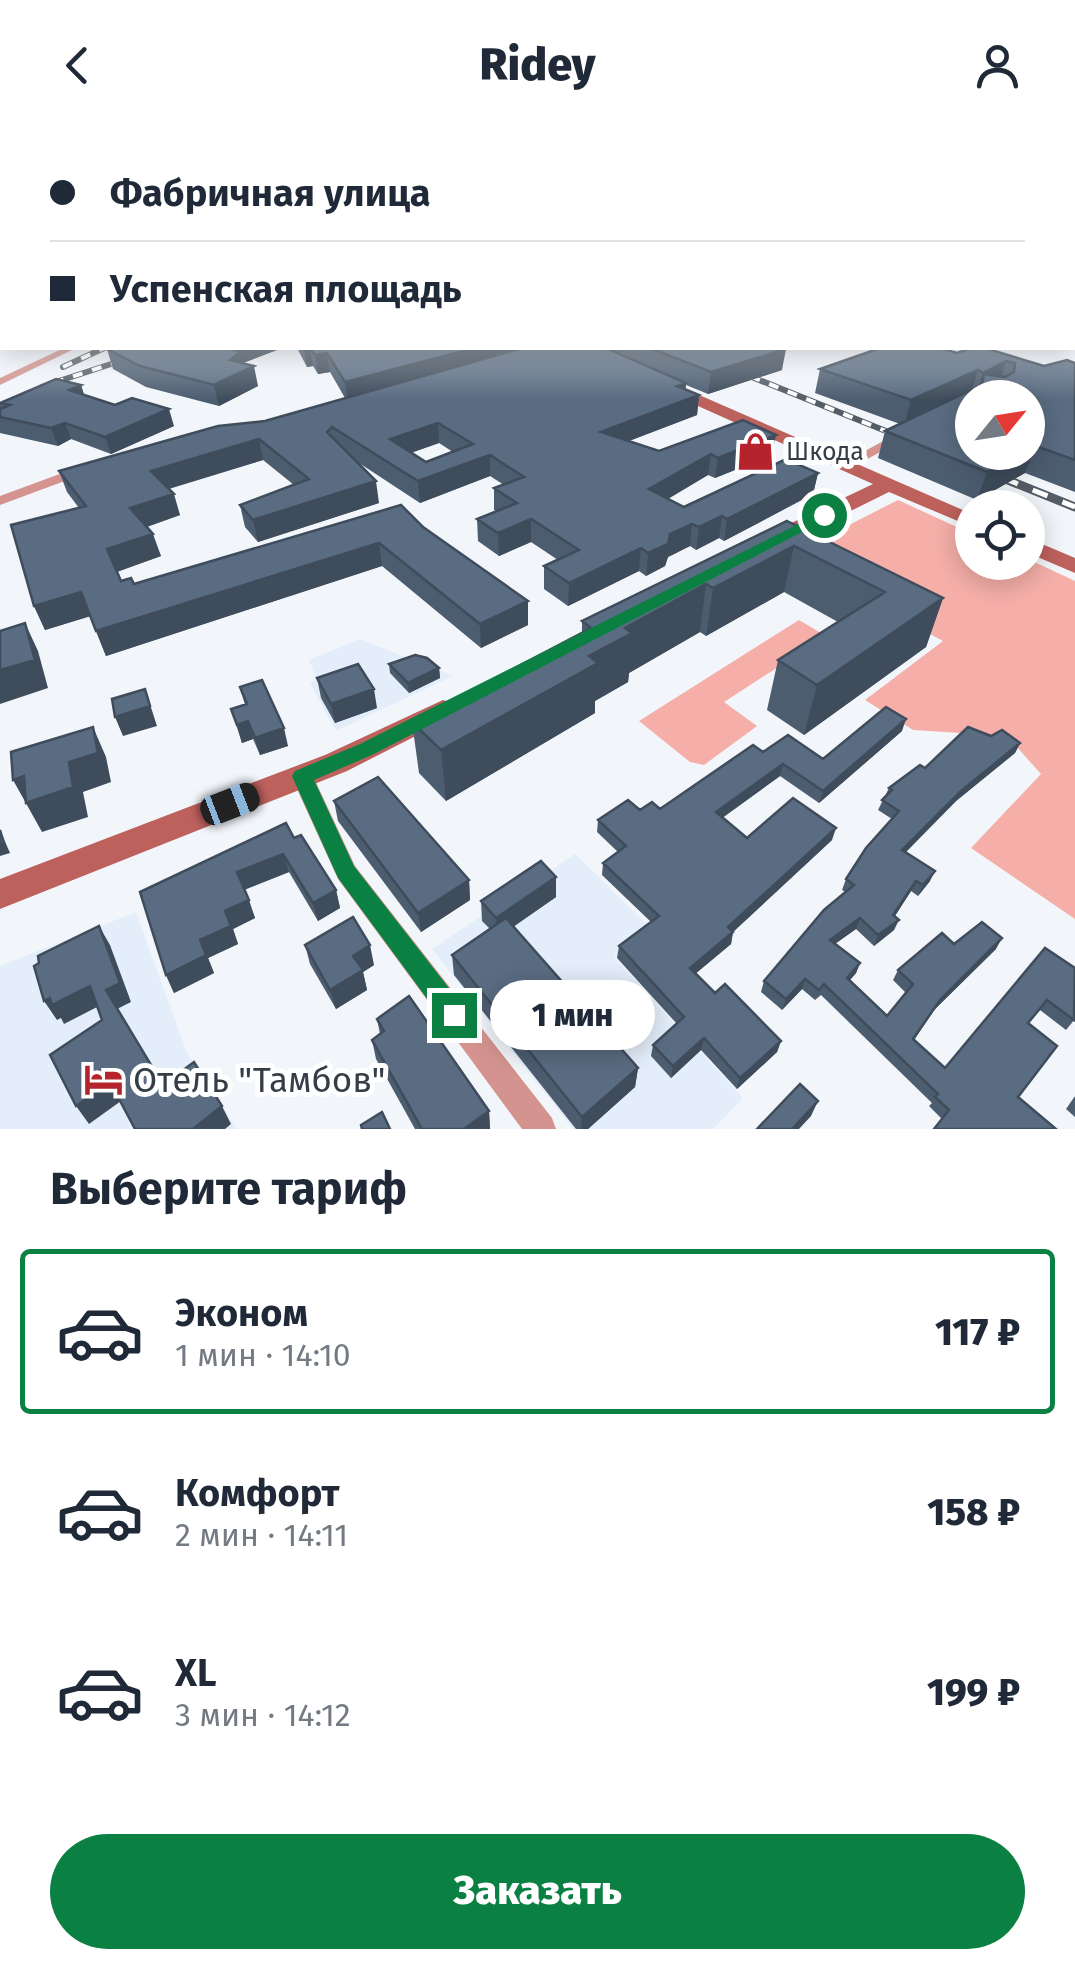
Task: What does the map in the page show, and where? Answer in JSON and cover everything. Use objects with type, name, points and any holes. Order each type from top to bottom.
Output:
[{"type":"street","points":[[0,382],[67,350]]},
{"type":"street","points":[[650,379],[955,513]]},
{"type":"street","points":[[846,465],[906,432]]},
{"type":"street","points":[[0,501],[96,466]]},
{"type":"street","points":[[742,556],[889,484]]},
{"type":"street","points":[[1045,553],[1075,566]]},
{"type":"street","points":[[0,894],[302,776],[464,698]]},
{"type":"street","points":[[302,776],[346,872],[540,1129]]},
{"type":"shaded area","points":[[898,500],[955,526],[955,580],[1045,580],[1045,567],[1075,581],[1075,919],[971,848],[1041,774],[1007,736],[913,730],[865,700],[943,641],[786,557]]},
{"type":"shaded area","points":[[799,620],[826,636],[724,702],[757,726],[704,765],[690,762],[639,721]]},
{"type":"shaded area","points":[[360,639],[453,676],[336,731],[310,684],[316,678],[309,660]]},
{"type":"shaded area","points":[[575,854],[651,928],[614,957],[743,1098],[713,1129],[573,1129],[432,949]]},
{"type":"shaded area","points":[[136,912],[187,1053],[237,1129],[0,1129],[0,966]]},
{"type":"building","points":[[109,350],[234,350],[240,352],[230,360],[254,366],[214,385],[140,366]]},
{"type":"building","points":[[311,350],[467,350],[345,382],[327,353],[315,355]]},
{"type":"building","points":[[515,350],[611,350],[686,383],[677,386],[699,395],[601,432],[659,451],[743,420],[776,435],[718,458],[711,454],[649,489],[684,507],[786,459],[818,473],[727,519],[722,516],[699,527],[692,524],[670,534],[668,544],[648,553],[641,548],[569,583],[544,566],[579,550],[531,519],[498,533],[477,519],[517,503],[494,488],[524,477],[490,455],[418,481],[332,427],[327,432],[376,481],[253,520],[240,505],[309,479],[259,439],[151,471],[174,494],[130,508],[153,534],[107,549],[121,581],[131,578],[134,584],[401,505],[423,527],[528,601],[480,624],[379,543],[96,631],[81,592],[34,606],[11,525],[86,506],[59,471],[218,426],[265,421]],"holes":[[[438,423],[473,444],[426,462],[390,439]]]},
{"type":"building","points":[[655,350],[783,350],[711,372]]},
{"type":"building","points":[[874,350],[992,350],[1044,366],[1067,360],[1075,363],[1075,460],[1045,449],[1045,380],[983,380],[984,374],[1005,377],[1014,372],[1015,363],[1006,361],[983,373],[978,370],[911,400],[820,369]]},
{"type":"building","points":[[56,379],[81,385],[69,390],[115,405],[132,398],[169,409],[105,437],[65,423],[51,428],[0,417],[0,409],[10,405],[0,403]]},
{"type":"building","points":[[955,398],[955,459],[885,431]]},
{"type":"building","points":[[787,521],[943,598],[817,685],[778,660],[885,592],[794,546],[713,588],[706,584],[625,628],[632,633],[589,656],[598,663],[441,750],[412,722],[591,628],[582,621]]},
{"type":"building","points":[[25,623],[35,660],[0,670],[0,631]]},
{"type":"building","points":[[415,655],[427,658],[439,668],[408,683],[389,664]]},
{"type":"building","points":[[358,664],[374,689],[331,704],[317,678]]},
{"type":"building","points":[[262,680],[284,728],[255,738],[248,721],[237,725],[231,709],[247,704],[240,687]]},
{"type":"building","points":[[145,689],[150,706],[115,717],[112,699]]},
{"type":"building","points":[[886,707],[906,719],[823,791],[783,764],[716,812],[747,838],[793,798],[836,828],[728,927],[733,932],[690,968],[715,993],[725,984],[781,1041],[740,1078],[704,1038],[673,1066],[653,1045],[684,1017],[619,946],[659,916],[603,863],[626,846],[598,820],[628,800],[640,810],[652,802],[660,809],[753,745],[763,752],[788,735],[823,759]]},
{"type":"building","points":[[93,727],[98,753],[69,762],[73,787],[26,803],[24,776],[13,780],[11,752]]},
{"type":"building","points":[[968,727],[991,736],[1002,730],[1020,743],[961,791],[902,850],[935,871],[923,885],[916,881],[893,915],[899,920],[878,935],[860,918],[830,940],[860,963],[847,978],[887,1016],[913,984],[898,970],[942,933],[954,944],[982,922],[1002,938],[940,1000],[913,1039],[945,1068],[1045,948],[1075,968],[1074,1020],[1047,1000],[1028,1023],[1057,1046],[1018,1097],[1056,1129],[934,1129],[949,1110],[935,1097],[938,1094],[824,984],[819,990],[805,979],[786,999],[764,981],[824,910],[854,885],[846,879],[866,848],[899,811],[882,800],[892,790],[889,788],[920,765],[925,768]]},
{"type":"building","points":[[378,777],[469,880],[418,913],[334,801]]},
{"type":"building","points":[[286,823],[294,838],[301,835],[336,890],[313,903],[283,854],[237,872],[249,900],[225,911],[231,926],[200,940],[206,955],[166,975],[140,892]]},
{"type":"building","points":[[541,861],[556,877],[496,918],[481,901]]},
{"type":"building","points":[[353,917],[370,945],[353,956],[363,970],[330,990],[305,945]]},
{"type":"building","points":[[506,918],[638,1068],[582,1117],[452,955]]},
{"type":"building","points":[[99,926],[120,983],[106,990],[163,1085],[194,1062],[222,1106],[193,1129],[135,1129],[110,1082],[76,1106],[50,1055],[102,1020],[90,986],[52,1005],[50,998],[44,1001],[34,966],[39,963],[38,956]]},
{"type":"building","points":[[409,996],[489,1111],[464,1129],[422,1129],[372,1040],[384,1031],[377,1019]]},
{"type":"building","points":[[800,1084],[818,1101],[792,1129],[757,1129]]},
{"type":"building","points":[[382,1112],[390,1129],[362,1129],[361,1125]]},
{"type":"railway","points":[[63,367],[100,350]]},
{"type":"railway","points":[[0,409],[62,380],[154,350]]},
{"type":"railway","points":[[732,369],[913,442]]},
{"type":"railway","points":[[987,472],[1009,481]]},
{"type":"railway","points":[[1003,478],[1075,507]]},
{"type":"place","name":"Шкода","points":[[756,451]]},
{"type":"place","name":"Отель \"Тамбов\"","points":[[103,1080]]},
{"type":"route","points":[[454,1015],[346,872],[320,823],[302,776],[367,749],[824,515]]}]
